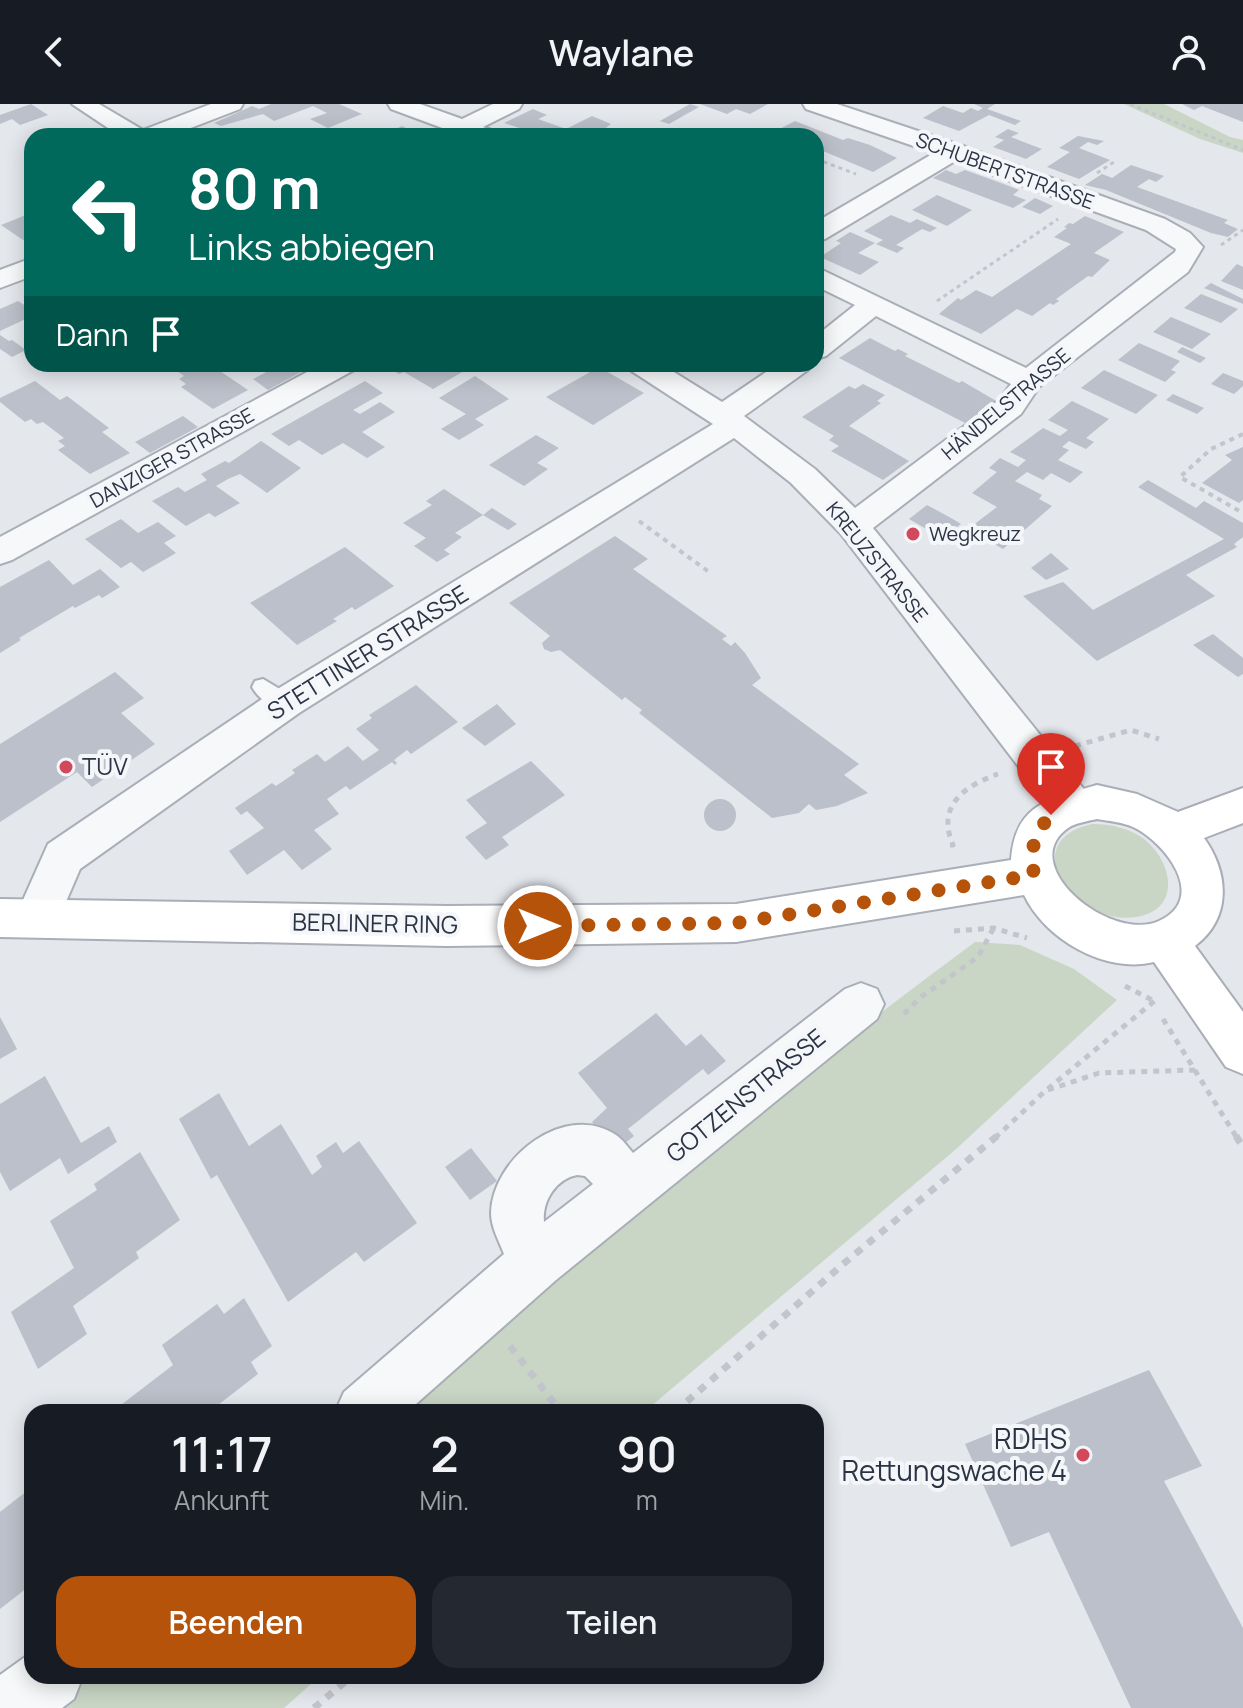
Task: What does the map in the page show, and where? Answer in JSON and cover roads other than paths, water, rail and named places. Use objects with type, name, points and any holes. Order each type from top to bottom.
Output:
[{"type":"main road","points":[[1097,802],[1123,806],[1150,816],[1173,832],[1190,851],[1201,872],[1204,894],[1199,914],[1185,930],[1165,941],[1141,945],[1113,942],[1086,932],[1063,916],[1045,897],[1034,875],[1031,852],[1037,831],[1051,815],[1072,805],[1097,802]]},
{"type":"main road","points":[[1173,832],[1243,805]]},
{"type":"main road","name":"BERLINER RING","points":[[18,918],[462,926],[736,923],[1034,875]]},
{"type":"main road","points":[[1165,941],[1225,1060]]},
{"type":"street","points":[[83,104],[124,128]]},
{"type":"street","points":[[399,104],[464,127],[511,104]]},
{"type":"street","name":"SCHUBERTSTRASSE","points":[[814,104],[955,151],[1085,200],[1171,233],[1190,247]]},
{"type":"street","points":[[170,128],[222,108]]},
{"type":"street","points":[[874,124],[897,111]]},
{"type":"street","points":[[824,228],[955,151]]},
{"type":"street","name":"HÄNDELSTRASSE","points":[[853,526],[1010,407],[1028,381],[1178,266],[1190,247]]},
{"type":"street","points":[[0,280],[24,270]]},
{"type":"street","points":[[824,279],[1028,381]]},
{"type":"street","points":[[824,344],[872,305]]},
{"type":"street","name":"DANZIGER STRASSE","points":[[8,537],[328,372]]},
{"type":"street","name":"KREUZSTRASSE","points":[[653,372],[729,420],[803,476],[853,526],[1072,805]]},
{"type":"street","name":"STETTINER STRASSE","points":[[18,918],[63,857],[274,695],[611,501],[729,420],[788,372]]},
{"type":"street","name":"GOTZENSTRASSE","points":[[373,1404],[537,1261],[861,1004]]},
{"type":"street","points":[[537,1261],[517,1221],[519,1200],[530,1178],[553,1157],[575,1150],[599,1153],[630,1188]]},
{"type":"street","points":[[11,1708],[41,1684]]},
{"type":"place","name":"Wegkreuz","points":[[913,534]]},
{"type":"place","name":"TÜV","points":[[66,767]]},
{"type":"place","name":"RDHS Rettungswache 4","points":[[1083,1455]]}]
